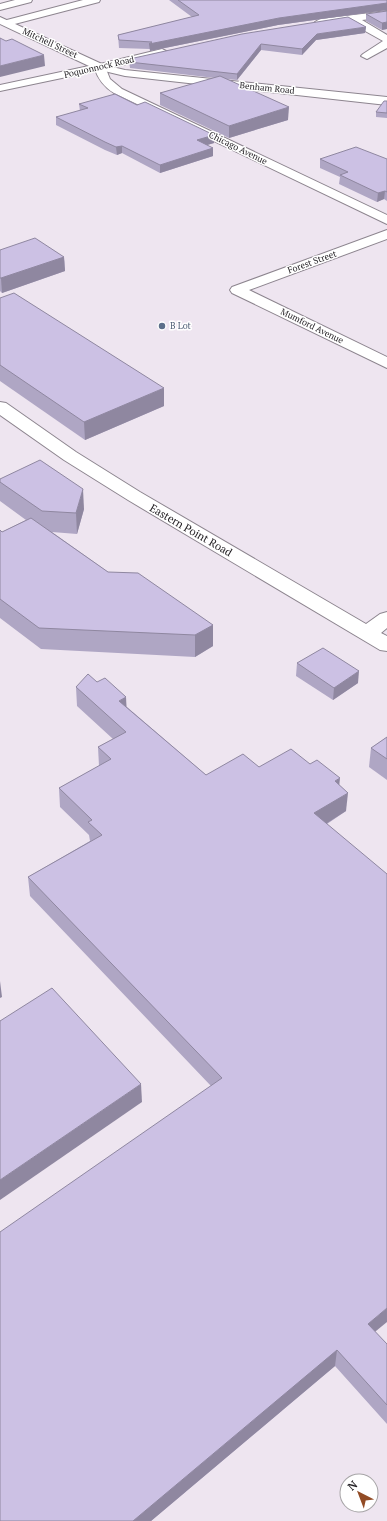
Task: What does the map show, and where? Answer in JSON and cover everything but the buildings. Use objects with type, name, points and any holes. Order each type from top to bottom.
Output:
[{"type":"street","points":[[0,7],[27,0]]},
{"type":"street","points":[[2,19],[51,11],[95,0]]},
{"type":"street","points":[[310,23],[387,14]]},
{"type":"street","points":[[350,18],[387,39]]},
{"type":"street","name":"Mitchell Street","points":[[2,19],[100,67]]},
{"type":"street","points":[[367,56],[387,43]]},
{"type":"street","name":"Poquonnock Road","points":[[0,88],[172,50]]},
{"type":"street","name":"Benham Road","points":[[100,67],[125,73],[153,77],[387,101]]},
{"type":"street","name":"Chicago Avenue","points":[[100,67],[105,81],[118,91],[387,220]]},
{"type":"street","name":"Forest Street","points":[[237,290],[387,234]]},
{"type":"street","name":"Mumford Avenue","points":[[237,290],[387,363]]},
{"type":"street","name":"Eastern Point Road","points":[[0,407],[70,456],[134,496],[387,645]]},
{"type":"street","points":[[367,633],[387,618]]},
{"type":"place","name":"B Lot","points":[[162,326]]}]
